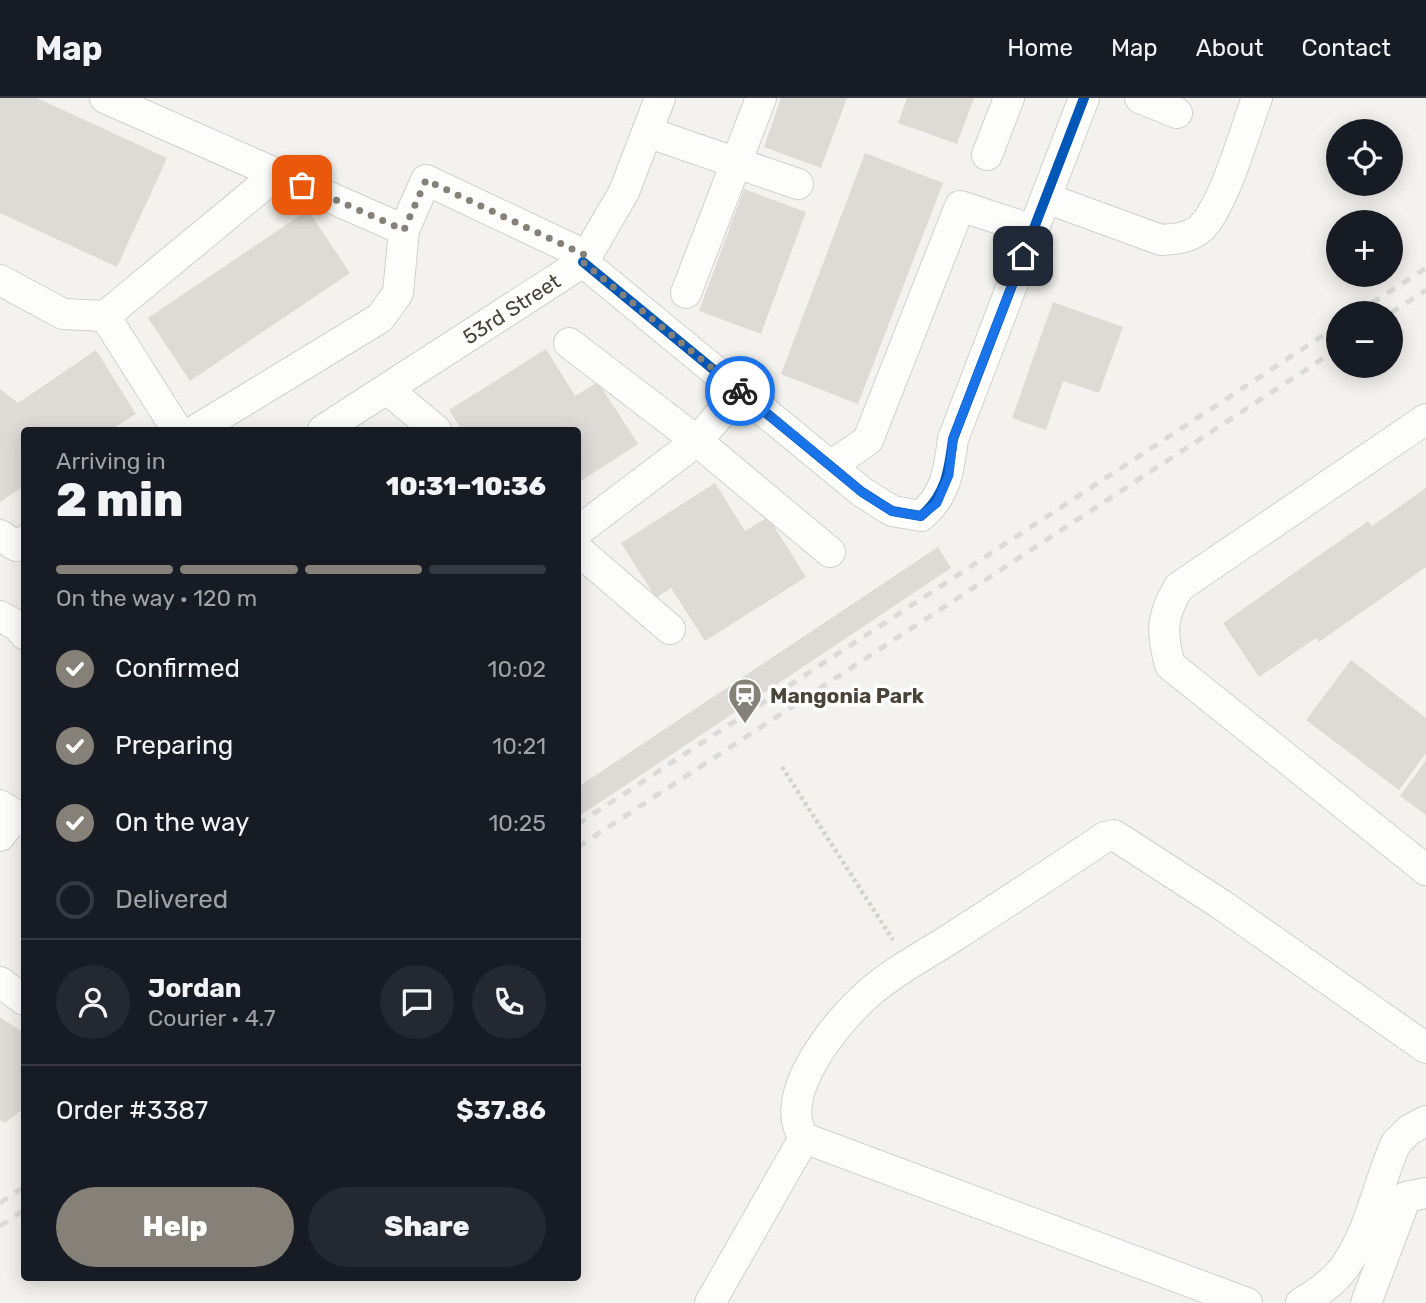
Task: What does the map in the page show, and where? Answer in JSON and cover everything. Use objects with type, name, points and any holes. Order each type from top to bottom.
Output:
[{"type":"street","points":[[105,98],[404,230]]},
{"type":"street","name":"53rd Street","points":[[333,427],[585,259],[624,191],[660,98]]},
{"type":"street","points":[[686,293],[761,98]]},
{"type":"street","points":[[988,155],[1009,98]]},
{"type":"street","points":[[202,427],[380,318],[398,293],[404,230],[426,180],[585,259],[831,466],[892,511],[921,516],[937,503],[949,475],[953,439],[1084,98]]},
{"type":"street","points":[[1140,98],[1177,113]]},
{"type":"street","points":[[1045,198],[1161,240],[1181,239],[1201,228],[1216,206],[1257,98]]},
{"type":"street","points":[[647,132],[798,184]]},
{"type":"street","points":[[0,281],[63,314],[105,316],[277,174]]},
{"type":"street","points":[[831,466],[868,440],[960,206],[1033,230]]},
{"type":"street","points":[[105,316],[175,427]]},
{"type":"street","points":[[569,343],[697,441],[830,552]]},
{"type":"street","points":[[387,389],[432,427]]},
{"type":"street","points":[[581,529],[697,441],[740,391]]},
{"type":"street","points":[[1426,419],[1179,587],[1166,609],[1163,639],[1170,665],[1426,870]]},
{"type":"street","points":[[581,554],[670,629]]},
{"type":"street","points":[[1247,1303],[804,1138],[797,1128],[795,1103],[808,1072],[830,1034],[869,993],[1105,837],[1114,835],[1222,905],[1426,1048]]},
{"type":"street","points":[[0,982],[21,998]]},
{"type":"street","points":[[1301,1303],[1327,1286],[1343,1269],[1355,1248],[1396,1143],[1409,1130],[1426,1121]]},
{"type":"street","points":[[710,1303],[804,1138]]},
{"type":"street","points":[[1366,1303],[1406,1197],[1426,1193]]},
{"type":"path","points":[[782,767],[882,923]]},
{"type":"building","points":[[0,98],[37,98],[167,158],[117,267],[0,213]]},
{"type":"building","points":[[781,98],[847,98],[821,168],[764,147]]},
{"type":"building","points":[[907,98],[974,98],[957,144],[898,123]]},
{"type":"building","points":[[865,153],[943,183],[858,404],[781,374]]},
{"type":"building","points":[[744,189],[806,212],[761,334],[699,311]]},
{"type":"building","points":[[308,210],[350,273],[190,381],[148,318]]},
{"type":"building","points":[[1053,302],[1123,327],[1099,393],[1063,381],[1046,430],[1012,418]]},
{"type":"building","points":[[546,349],[575,396],[598,382],[638,444],[581,481],[581,427],[460,427],[449,410]]},
{"type":"building","points":[[96,350],[136,414],[115,427],[21,427],[21,488],[0,502],[0,389],[18,403]]},
{"type":"building","points":[[715,483],[745,531],[768,517],[806,577],[705,641],[671,588],[656,598],[621,543]]},
{"type":"building","points":[[1426,488],[1426,567],[1319,642],[1316,638],[1259,677],[1223,623],[1368,521],[1372,526]]},
{"type":"building","points":[[938,547],[951,568],[581,815],[581,785]]},
{"type":"building","points":[[1351,660],[1426,718],[1426,753],[1399,790],[1306,720]]},
{"type":"building","points":[[1426,760],[1426,815],[1400,796]]},
{"type":"building","points":[[0,1017],[21,1031],[21,1110],[5,1123],[0,1120]]},
{"type":"railway","points":[[1375,301],[1426,268]]},
{"type":"railway","points":[[1403,305],[1426,290]]},
{"type":"railway","points":[[581,822],[1326,334]]},
{"type":"railway","points":[[581,845],[1326,357]]},
{"type":"railway","points":[[0,1203],[21,1189]]},
{"type":"railway","points":[[0,1226],[21,1212]]},
{"type":"cycle path","points":[[583,262],[862,492],[892,511],[921,516],[936,499],[945,481],[953,439],[1084,98]]},
{"type":"way so far","points":[[302,185],[404,230],[426,180],[587,256],[583,262],[740,391]]},
{"type":"place","name":"Mangonia Park","points":[[745,725]]},
{"type":"route","points":[[740,391],[862,492],[892,511],[921,516],[937,503],[949,475],[953,439],[1023,256]]}]
